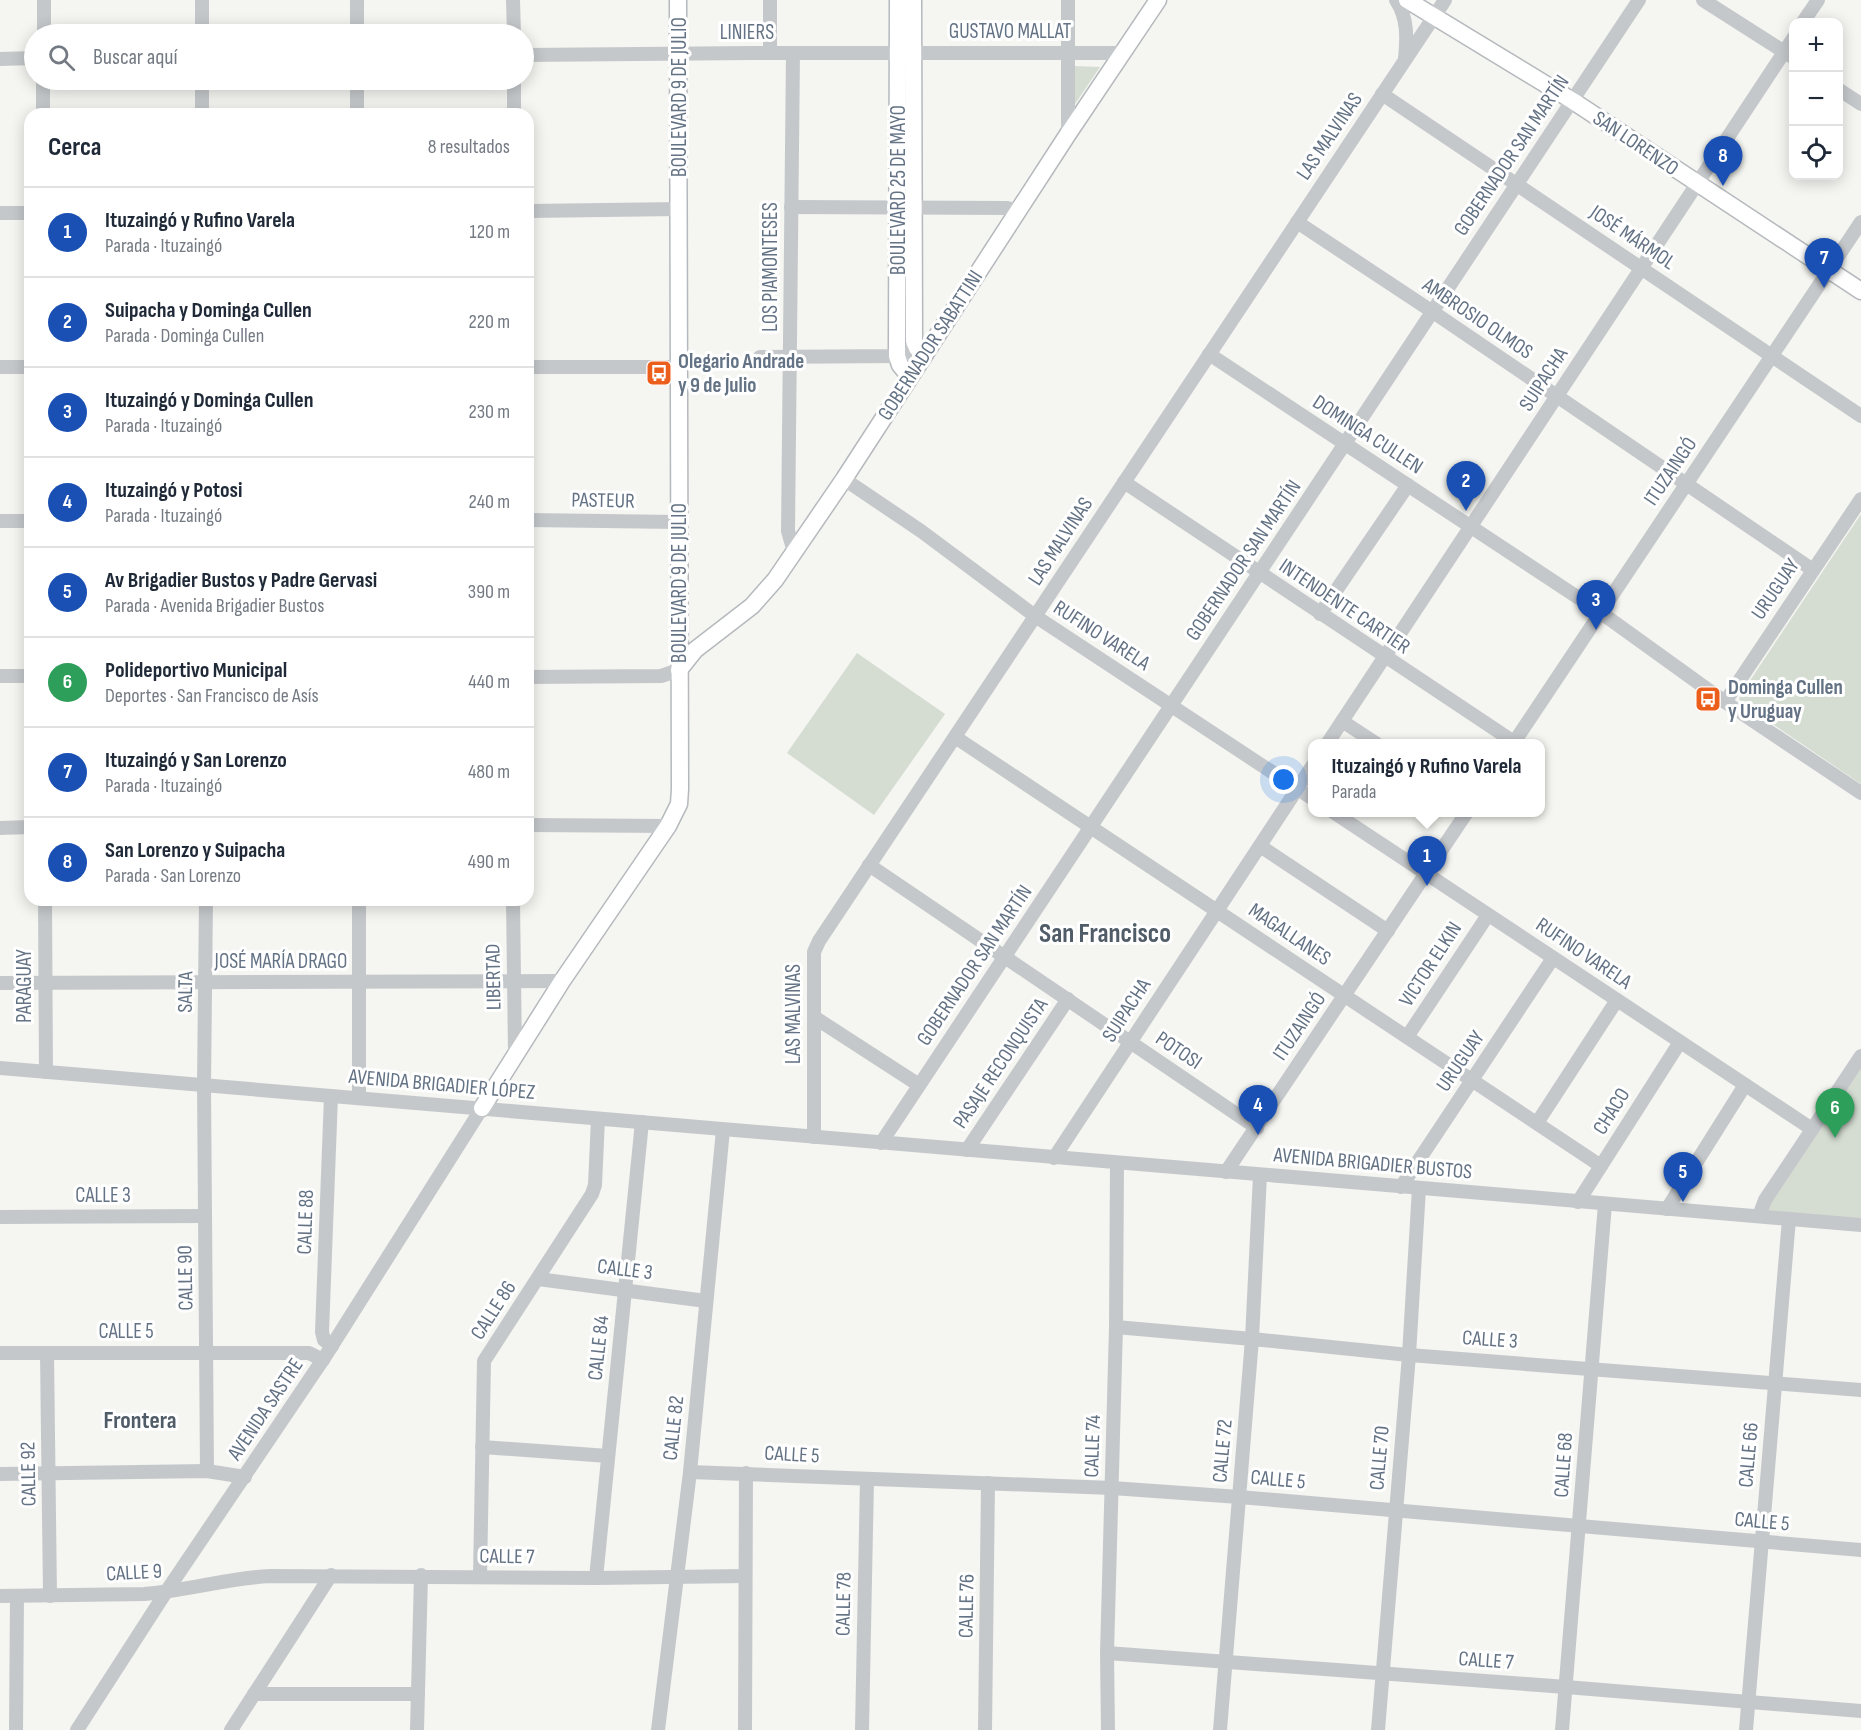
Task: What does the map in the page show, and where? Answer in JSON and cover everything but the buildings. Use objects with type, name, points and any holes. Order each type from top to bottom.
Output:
[{"type":"main road","name":"BOULEVARD 9 DE JULIO","points":[[482,1108],[562,981],[669,826],[679,804],[681,789],[678,522],[680,367],[678,0]]},
{"type":"main road","name":"BOULEVARD 25 DE MAYO","points":[[898,0],[906,53]]},
{"type":"main road","name":"BOULEVARD 25 DE MAYO","points":[[913,0],[906,53],[906,208],[914,341],[920,350]]},
{"type":"main road","name":"GOBERNADOR SABATTINI","points":[[679,670],[695,650],[763,595],[794,552],[844,479],[909,376],[920,350],[1017,212],[1158,0]]},
{"type":"main road","name":"SAN LORENZO","points":[[1407,0],[1573,100],[1861,291]]},
{"type":"main road","name":"BOULEVARD 25 DE MAYO","points":[[897,356],[906,208]]},
{"type":"main road","points":[[897,356],[900,366],[909,376]]},
{"type":"street","points":[[44,0],[44,24]]},
{"type":"street","points":[[202,0],[202,24]]},
{"type":"street","points":[[357,0],[357,24]]},
{"type":"street","points":[[513,0],[514,24]]},
{"type":"street","points":[[770,0],[770,53]]},
{"type":"street","points":[[1068,0],[1068,134]]},
{"type":"street","points":[[1396,0],[1404,15],[1406,28],[1405,60]]},
{"type":"street","name":"LAS MALVINAS","points":[[814,1137],[814,952],[819,941],[1445,0]]},
{"type":"street","name":"GOBERNADOR SAN MARTÍN","points":[[881,1143],[1639,0]]},
{"type":"street","points":[[1703,0],[1789,54]]},
{"type":"street","points":[[1806,18],[1818,0]]},
{"type":"street","name":"LOS PIAMONTESES","points":[[793,53],[788,531],[794,552]]},
{"type":"street","name":"LINIERS","points":[[534,55],[906,53]]},
{"type":"street","name":"GUSTAVO MALLAT","points":[[906,53],[1122,53]]},
{"type":"street","name":"SUIPACHA","points":[[1330,739],[1697,183],[1789,54]]},
{"type":"street","points":[[0,59],[24,58]]},
{"type":"street","points":[[43,90],[43,108]]},
{"type":"street","points":[[202,90],[202,108]]},
{"type":"street","points":[[357,90],[357,108]]},
{"type":"street","points":[[514,90],[514,108]]},
{"type":"street","points":[[1843,92],[1861,105]]},
{"type":"street","name":"JOSÉ MÁRMOL","points":[[1382,93],[1861,416]]},
{"type":"street","points":[[791,207],[1007,208],[1017,212]]},
{"type":"street","points":[[534,211],[679,209]]},
{"type":"street","points":[[0,213],[24,213]]},
{"type":"street","name":"AMBROSIO OLMOS","points":[[1297,222],[1813,570]]},
{"type":"street","name":"ITUZAINGÓ","points":[[1516,739],[1861,222]]},
{"type":"street","points":[[760,357],[897,356],[920,350]]},
{"type":"street","name":"DOMINGA CULLEN","points":[[1209,354],[1600,612],[1725,702],[1861,793]]},
{"type":"street","points":[[0,367],[24,367]]},
{"type":"street","points":[[534,367],[680,367]]},
{"type":"street","name":"RUFINO VARELA","points":[[844,479],[921,531],[1035,616],[1308,796]]},
{"type":"street","name":"INTENDENTE CARTIER","points":[[1124,482],[1507,739]]},
{"type":"street","points":[[1320,615],[1408,485]]},
{"type":"street","name":"URUGUAY","points":[[1725,702],[1861,499]]},
{"type":"street","name":"PASTEUR","points":[[534,520],[678,522]]},
{"type":"street","points":[[0,521],[24,521]]},
{"type":"street","points":[[534,677],[661,676],[679,670]]},
{"type":"street","points":[[0,676],[24,676]]},
{"type":"street","points":[[1342,721],[1369,739]]},
{"type":"street","name":"MAGALLANES","points":[[955,737],[1601,1166]]},
{"type":"street","name":"SUIPACHA","points":[[1054,1158],[1308,772]]},
{"type":"street","name":"RUFINO VARELA","points":[[1339,817],[1812,1129]]},
{"type":"street","name":"ITUZAINGÓ","points":[[1226,1172],[1464,817]]},
{"type":"street","points":[[534,825],[669,826]]},
{"type":"street","points":[[0,828],[24,827]]},
{"type":"street","points":[[1260,846],[1388,931]]},
{"type":"street","name":"POTOSI","points":[[869,865],[1257,1128]]},
{"type":"street","name":"PARAGUAY","points":[[45,906],[46,1072]]},
{"type":"street","name":"SALTA","points":[[204,1085],[206,906]]},
{"type":"street","points":[[359,906],[359,1098]]},
{"type":"street","name":"LIBERTAD","points":[[513,906],[515,1054]]},
{"type":"street","name":"VICTOR ELKIN","points":[[1407,1037],[1488,915]]},
{"type":"street","name":"URUGUAY","points":[[1401,1187],[1553,958]]},
{"type":"street","name":"JOSÉ MARÍA DRAGO","points":[[0,983],[562,981]]},
{"type":"street","name":"PASAJE RECONQUISTA","points":[[968,1150],[1068,999]]},
{"type":"street","points":[[1536,1123],[1617,1000]]},
{"type":"street","points":[[814,1017],[919,1085]]},
{"type":"street","name":"CHACO","points":[[1578,1202],[1680,1042]]},
{"type":"street","points":[[1759,1216],[1765,1200],[1861,1056]]},
{"type":"street","name":"AVENIDA BRIGADIER LÓPEZ","points":[[0,1068],[881,1143]]},
{"type":"street","name":"CALLE 90","points":[[204,1085],[207,1471]]},
{"type":"street","points":[[1667,1209],[1745,1085]]},
{"type":"street","name":"CALLE 88","points":[[331,1096],[322,1332],[324,1340],[332,1346]]},
{"type":"street","name":"AVENIDA SASTRE","points":[[77,1730],[166,1592],[332,1346],[482,1108]]},
{"type":"street","name":"CALLE 86","points":[[480,1576],[484,1361],[592,1194],[595,1185],[598,1119]]},
{"type":"street","name":"CALLE 84","points":[[596,1578],[642,1122]]},
{"type":"street","name":"CALLE 82","points":[[658,1730],[690,1472],[723,1130]]},
{"type":"street","name":"AVENIDA BRIGADIER BUSTOS","points":[[881,1143],[1861,1225]]},
{"type":"street","name":"CALLE 74","points":[[1108,1730],[1107,1653],[1116,1328],[1117,1163]]},
{"type":"street","name":"CALLE 72","points":[[1220,1730],[1252,1338],[1260,1175]]},
{"type":"street","name":"CALLE 70","points":[[1378,1730],[1409,1355],[1419,1188]]},
{"type":"street","name":"CALLE 68","points":[[1562,1730],[1605,1204]]},
{"type":"street","name":"CALLE 3","points":[[0,1217],[206,1216]]},
{"type":"street","name":"CALLE 66","points":[[1746,1730],[1789,1219]]},
{"type":"street","name":"CALLE 3","points":[[538,1279],[706,1301]]},
{"type":"street","name":"CALLE 3","points":[[1116,1328],[1252,1338],[1409,1355],[1861,1390]]},
{"type":"street","name":"CALLE 5","points":[[0,1353],[309,1353],[323,1359]]},
{"type":"street","name":"CALLE 92","points":[[47,1353],[50,1596]]},
{"type":"street","points":[[482,1447],[608,1456]]},
{"type":"street","points":[[0,1474],[207,1471],[245,1477]]},
{"type":"street","name":"CALLE 5","points":[[690,1472],[1112,1488],[1861,1550]]},
{"type":"street","points":[[745,1730],[746,1473]]},
{"type":"street","name":"CALLE 78","points":[[861,1730],[867,1479]]},
{"type":"street","name":"CALLE 76","points":[[985,1730],[988,1483]]},
{"type":"street","points":[[231,1730],[331,1575]]},
{"type":"street","points":[[417,1730],[421,1575]]},
{"type":"street","name":"CALLE 7","points":[[270,1576],[421,1575],[596,1578],[744,1576]]},
{"type":"street","name":"CALLE 9","points":[[0,1596],[166,1592],[240,1577],[270,1576]]},
{"type":"street","points":[[16,1730],[17,1596]]},
{"type":"street","name":"CALLE 7","points":[[1107,1653],[1861,1711]]},
{"type":"street","points":[[254,1694],[418,1694]]},
{"type":"shaded area","points":[[1074,66],[1100,67],[1075,104]]},
{"type":"shaded area","points":[[1861,514],[1861,784],[1743,704],[1739,699]]},
{"type":"shaded area","points":[[857,653],[945,714],[874,815],[787,753]]},
{"type":"shaded area","points":[[1861,1060],[1861,1225],[1759,1216]]},
{"type":"place","name":"San Lorenzo y Suipacha","points":[[1723,186]]},
{"type":"place","name":"Ituzaingó y San Lorenzo","points":[[1824,288]]},
{"type":"place","name":"Olegario Andrade y 9 de Julio","points":[[659,373]]},
{"type":"place","name":"Suipacha y Dominga Cullen","points":[[1466,511]]},
{"type":"place","name":"Ituzaingó y Dominga Cullen","points":[[1596,630]]},
{"type":"place","name":"Dominga Cullen y Uruguay","points":[[1708,699]]},
{"type":"place","name":"Ituzaingó y Rufino Varela","points":[[1427,886]]},
{"type":"place","name":"Ituzaingó y Potosi","points":[[1258,1135]]},
{"type":"place","name":"Polideportivo Municipal","points":[[1835,1138]]},
{"type":"place","name":"Av Brigadier Bustos y Padre Gervasi","points":[[1683,1202]]},
{"type":"district","name":"San Francisco","points":[[1105,933]]},
{"type":"district","name":"Frontera","points":[[140,1420]]}]
